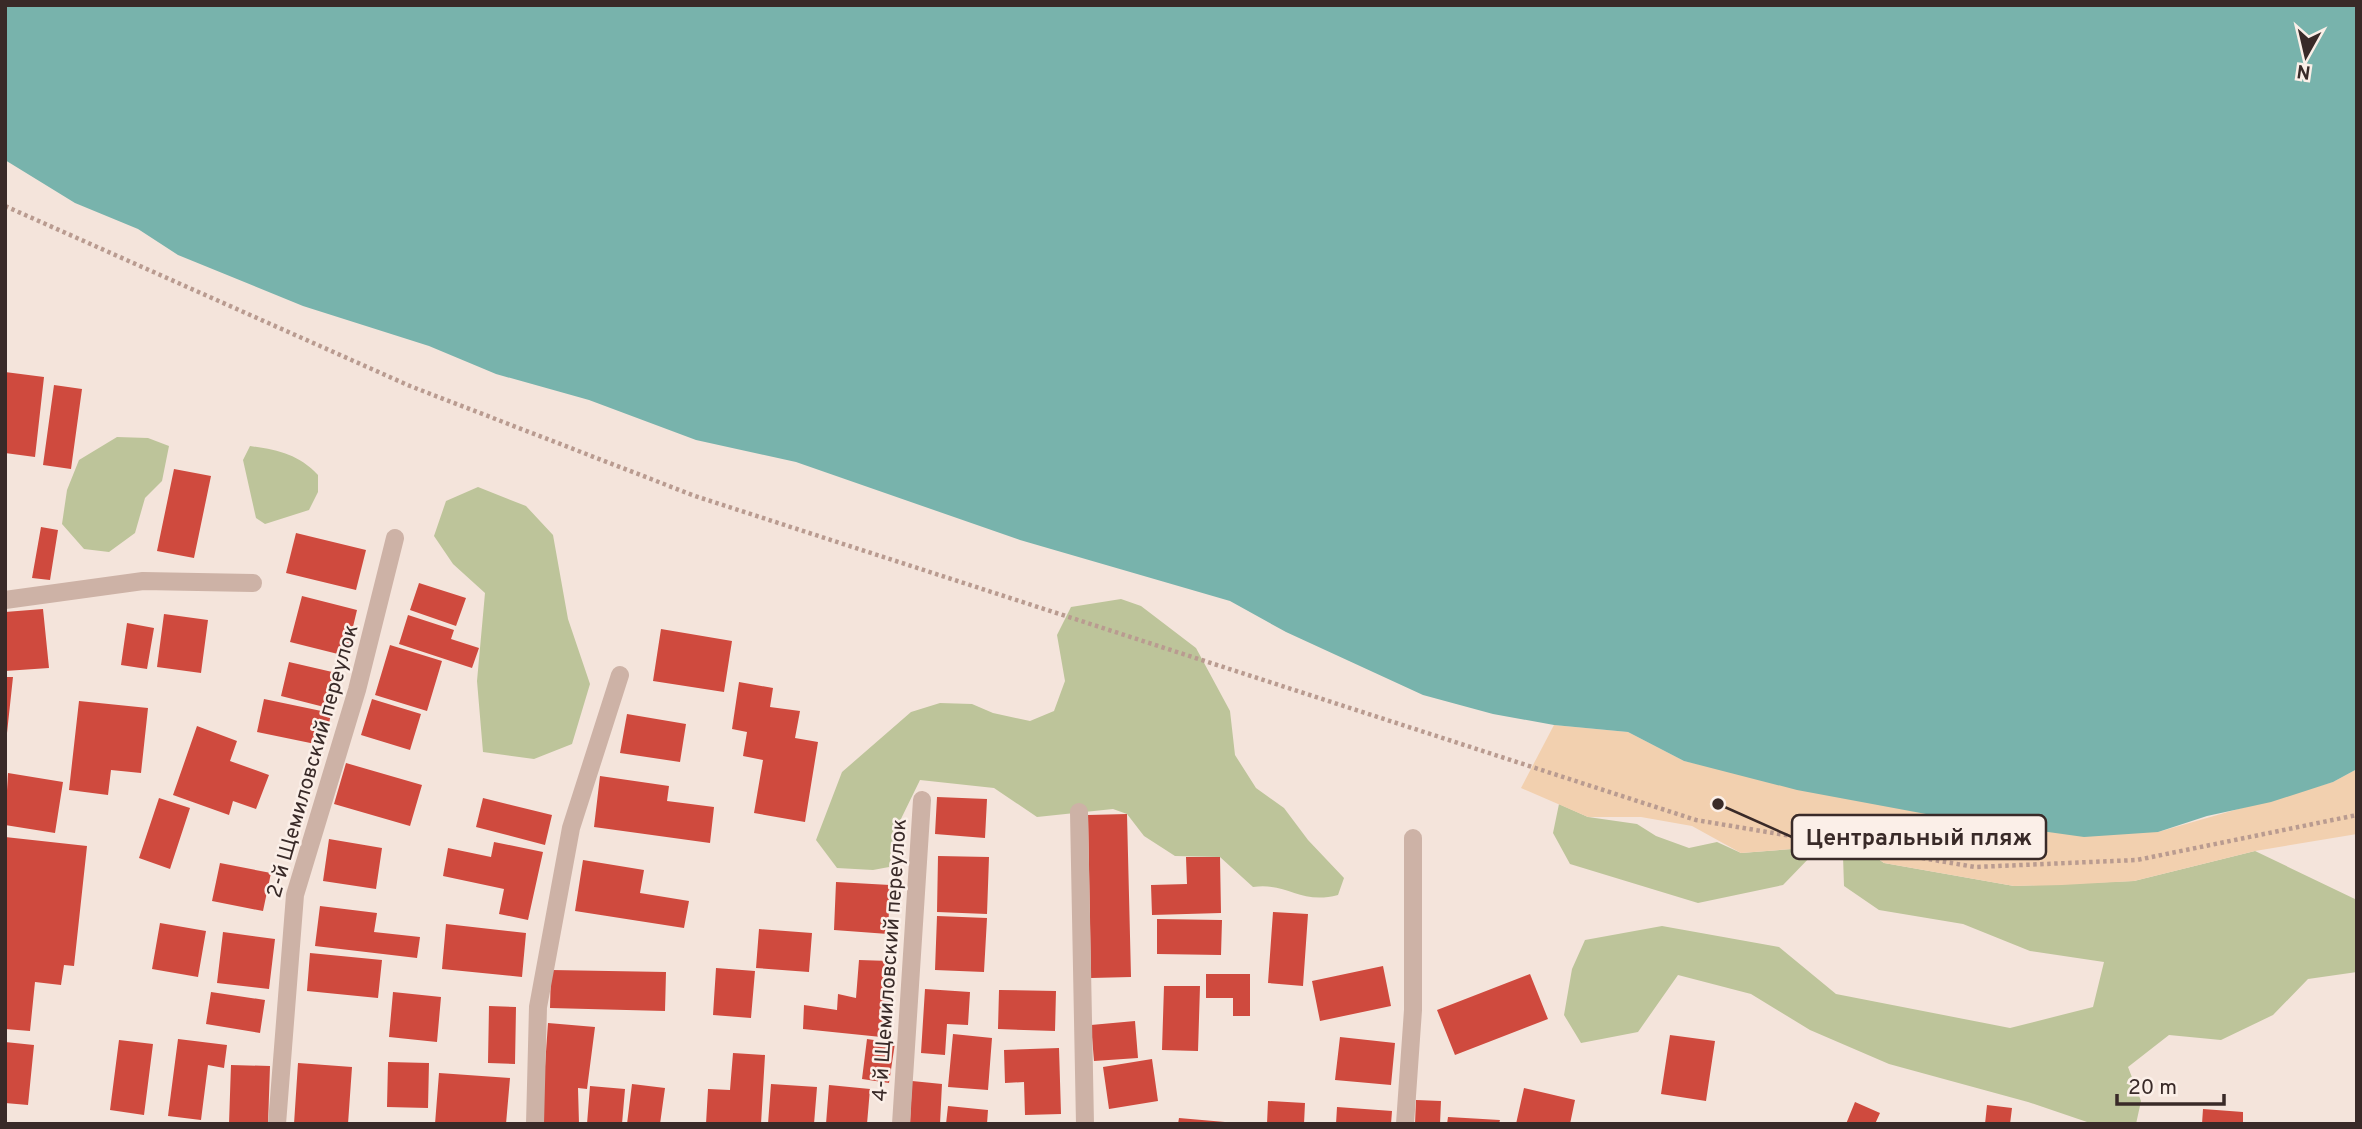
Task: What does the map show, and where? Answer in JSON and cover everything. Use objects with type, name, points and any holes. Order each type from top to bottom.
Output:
[{"type":"street","name":"2-й Щемиловский переулок","points":[[277,1124],[295,895],[357,691],[395,538]]},
{"type":"street","points":[[5,600],[143,581],[253,583]]},
{"type":"street","points":[[535,1124],[538,1007],[571,828],[620,675]]},
{"type":"street","name":"4-й Щемиловский переулок","points":[[901,1124],[922,800]]},
{"type":"street","points":[[1079,812],[1085,1124]]},
{"type":"street","points":[[1405,1124],[1413,1010],[1413,838]]},
{"type":"path","points":[[5,205],[410,386],[695,496],[1696,820],[1975,867],[2137,860],[2357,815]]},
{"type":"green space","points":[[117,437],[148,438],[169,446],[162,481],[145,498],[135,533],[109,552],[84,549],[62,524],[67,490],[79,460]]},
{"type":"green space","points":[[250,446],[287,454],[303,462],[318,475],[318,492],[309,510],[265,524],[256,518],[243,460]]},
{"type":"green space","points":[[478,487],[526,506],[553,535],[568,619],[590,684],[572,744],[534,759],[483,752],[477,681],[485,593],[453,564],[434,536],[446,501]]},
{"type":"green space","points":[[1121,599],[1141,606],[1196,648],[1230,711],[1235,755],[1256,788],[1284,808],[1308,840],[1344,878],[1338,895],[1314,897],[1265,886],[1253,887],[1220,857],[1175,856],[1144,836],[1127,814],[1113,809],[1037,817],[994,788],[920,780],[898,825],[889,867],[873,870],[837,868],[816,840],[842,772],[911,712],[940,703],[972,704],[993,713],[1030,721],[1054,711],[1065,681],[1057,635],[1071,607]]},
{"type":"green space","points":[[1559,804],[1588,817],[1637,824],[1656,836],[1689,848],[1717,842],[1741,853],[1792,849],[1814,853],[1783,885],[1698,903],[1570,864],[1553,833]]},
{"type":"green space","points":[[1861,847],[1884,863],[2014,886],[2134,881],[2255,851],[2357,900],[2357,972],[2308,979],[2273,1015],[2221,1040],[2169,1035],[2128,1067],[2141,1101],[2136,1124],[2090,1123],[2028,1102],[1889,1064],[1810,1030],[1751,994],[1678,975],[1638,1032],[1581,1043],[1564,1015],[1572,969],[1585,940],[1662,926],[1779,947],[1836,994],[2010,1028],[2093,1007],[2104,962],[2030,951],[1963,924],[1879,910],[1844,886],[1843,856]]},
{"type":"sand","points":[[1554,725],[1628,732],[1684,761],[1953,819],[2009,827],[2158,832],[2333,782],[2357,769],[2357,834],[2255,851],[2134,881],[2062,885],[2014,886],[1884,863],[1862,847],[1843,856],[1792,849],[1741,853],[1692,826],[1641,817],[1588,817],[1521,788]]},
{"type":"water","points":[[5,5],[2357,5],[2357,769],[2333,782],[2271,802],[2207,816],[2158,832],[2084,837],[1953,819],[1797,790],[1684,761],[1628,732],[1554,725],[1493,714],[1423,695],[1286,632],[1230,601],[1020,540],[796,462],[696,440],[589,400],[496,374],[429,346],[303,306],[178,255],[138,229],[75,203],[5,160]]},
{"type":"building","points":[[5,372],[44,377],[35,457],[5,453]]},
{"type":"building","points":[[54,385],[82,389],[71,469],[43,465]]},
{"type":"building","points":[[174,469],[211,476],[194,558],[157,551]]},
{"type":"building","points":[[41,527],[58,530],[50,580],[32,578]]},
{"type":"building","points":[[296,533],[366,550],[356,590],[286,573]]},
{"type":"building","points":[[419,583],[466,598],[456,626],[410,610]]},
{"type":"building","points":[[302,596],[357,610],[346,656],[290,642]]},
{"type":"building","points":[[43,609],[49,668],[5,671],[5,612]]},
{"type":"building","points":[[164,614],[208,620],[201,673],[157,667]]},
{"type":"building","points":[[408,615],[454,630],[451,639],[479,648],[472,668],[399,644]]},
{"type":"building","points":[[127,623],[154,628],[147,669],[121,665]]},
{"type":"building","points":[[661,629],[732,641],[724,692],[653,681]]},
{"type":"building","points":[[390,645],[442,661],[427,711],[375,695]]},
{"type":"building","points":[[289,662],[341,674],[332,709],[281,696]]},
{"type":"building","points":[[5,677],[13,677],[7,733],[5,733]]},
{"type":"building","points":[[739,682],[773,688],[770,707],[800,711],[795,738],[818,742],[805,822],[754,813],[763,760],[743,756],[747,732],[732,729]]},
{"type":"building","points":[[264,699],[331,713],[325,746],[257,732]]},
{"type":"building","points":[[372,699],[421,714],[410,750],[361,735]]},
{"type":"building","points":[[79,701],[148,708],[141,773],[111,770],[108,795],[69,790]]},
{"type":"building","points":[[627,714],[686,724],[680,762],[620,753]]},
{"type":"building","points":[[197,726],[237,741],[230,761],[269,775],[256,809],[233,801],[229,815],[173,795]]},
{"type":"building","points":[[346,763],[422,785],[410,826],[334,804]]},
{"type":"building","points":[[8,773],[63,782],[55,833],[5,825]]},
{"type":"building","points":[[600,776],[669,786],[667,801],[714,807],[710,843],[594,827]]},
{"type":"building","points":[[937,797],[987,799],[985,838],[935,834]]},
{"type":"building","points":[[159,798],[190,808],[170,869],[139,858]]},
{"type":"building","points":[[483,798],[552,815],[545,845],[476,827]]},
{"type":"building","points":[[1127,814],[1131,977],[1091,978],[1088,815]]},
{"type":"building","points":[[5,837],[87,846],[74,966],[64,965],[61,985],[35,982],[30,1031],[5,1029]]},
{"type":"building","points":[[329,839],[382,848],[376,889],[323,881]]},
{"type":"building","points":[[494,842],[543,852],[528,920],[499,914],[504,889],[443,876],[448,848],[491,857]]},
{"type":"building","points":[[938,856],[989,857],[987,914],[937,912]]},
{"type":"building","points":[[1186,857],[1220,857],[1221,913],[1152,915],[1151,885],[1187,884]]},
{"type":"building","points":[[583,860],[644,870],[640,893],[689,901],[684,928],[575,911]]},
{"type":"building","points":[[220,863],[271,873],[263,911],[212,901]]},
{"type":"building","points":[[836,882],[890,885],[888,934],[834,930]]},
{"type":"building","points":[[320,906],[377,913],[374,932],[420,937],[417,958],[315,946]]},
{"type":"building","points":[[1273,912],[1308,914],[1303,986],[1268,983]]},
{"type":"building","points":[[937,916],[987,918],[984,972],[935,970]]},
{"type":"building","points":[[1157,919],[1222,920],[1221,955],[1157,954]]},
{"type":"building","points":[[160,923],[206,931],[198,977],[152,969]]},
{"type":"building","points":[[446,924],[526,933],[522,977],[442,969]]},
{"type":"building","points":[[759,929],[812,933],[809,972],[756,968]]},
{"type":"building","points":[[223,932],[275,939],[269,989],[217,983]]},
{"type":"building","points":[[310,953],[382,960],[378,998],[307,991]]},
{"type":"building","points":[[859,960],[890,961],[891,1038],[803,1029],[804,1005],[837,1010],[838,994],[856,998]]},
{"type":"building","points":[[1383,966],[1391,1006],[1320,1021],[1312,981]]},
{"type":"building","points":[[716,968],[755,971],[751,1018],[713,1015]]},
{"type":"building","points":[[551,970],[666,972],[665,1011],[550,1008]]},
{"type":"building","points":[[1206,974],[1250,974],[1250,1016],[1233,1016],[1233,998],[1206,998]]},
{"type":"building","points":[[1530,974],[1548,1019],[1455,1055],[1437,1010]]},
{"type":"building","points":[[1164,986],[1200,986],[1198,1051],[1162,1050]]},
{"type":"building","points":[[925,989],[970,992],[968,1025],[947,1024],[945,1055],[921,1053]]},
{"type":"building","points":[[999,990],[1056,991],[1055,1031],[998,1029]]},
{"type":"building","points":[[211,992],[265,1000],[260,1033],[206,1024]]},
{"type":"building","points":[[393,992],[441,997],[437,1042],[389,1037]]},
{"type":"building","points":[[489,1006],[516,1007],[515,1064],[488,1063]]},
{"type":"building","points":[[1135,1021],[1138,1058],[1094,1061],[1091,1025]]},
{"type":"building","points":[[548,1023],[595,1027],[587,1089],[578,1088],[579,1124],[541,1124]]},
{"type":"building","points":[[953,1034],[992,1038],[988,1090],[948,1087]]},
{"type":"building","points":[[1670,1035],[1715,1041],[1706,1101],[1661,1094]]},
{"type":"building","points":[[1340,1037],[1395,1043],[1391,1085],[1335,1080]]},
{"type":"building","points":[[178,1039],[227,1045],[224,1068],[208,1065],[201,1120],[168,1116]]},
{"type":"building","points":[[867,1039],[895,1043],[889,1083],[862,1079]]},
{"type":"building","points":[[119,1040],[153,1044],[144,1115],[110,1110]]},
{"type":"building","points":[[5,1042],[34,1045],[28,1105],[5,1103]]},
{"type":"building","points":[[1059,1048],[1061,1114],[1025,1115],[1024,1082],[1005,1083],[1004,1050]]},
{"type":"building","points":[[733,1053],[765,1055],[761,1124],[706,1124],[708,1089],[730,1090]]},
{"type":"building","points":[[1152,1059],[1158,1101],[1109,1109],[1103,1067]]},
{"type":"building","points":[[388,1062],[429,1063],[428,1108],[387,1107]]},
{"type":"building","points":[[298,1063],[352,1067],[348,1124],[294,1124]]},
{"type":"building","points":[[231,1065],[270,1066],[268,1124],[229,1124]]},
{"type":"building","points":[[439,1073],[510,1078],[506,1124],[435,1124]]},
{"type":"building","points":[[912,1081],[942,1084],[940,1124],[910,1124]]},
{"type":"building","points":[[632,1084],[665,1088],[660,1124],[627,1124]]},
{"type":"building","points":[[771,1084],[817,1087],[814,1124],[768,1124]]},
{"type":"building","points":[[829,1085],[870,1089],[867,1124],[826,1124]]},
{"type":"building","points":[[590,1086],[625,1089],[622,1124],[587,1124]]},
{"type":"building","points":[[1524,1088],[1575,1100],[1570,1124],[1516,1124]]},
{"type":"building","points":[[1416,1100],[1441,1101],[1440,1124],[1415,1124]]},
{"type":"building","points":[[1268,1101],[1305,1103],[1304,1124],[1267,1124]]},
{"type":"building","points":[[1855,1102],[1880,1113],[1875,1124],[1846,1124]]},
{"type":"building","points":[[1987,1105],[2012,1108],[2010,1124],[1985,1124]]},
{"type":"building","points":[[948,1106],[988,1110],[987,1124],[946,1124]]},
{"type":"building","points":[[1337,1107],[1392,1111],[1391,1124],[1336,1124]]},
{"type":"building","points":[[2203,1109],[2243,1112],[2243,1124],[2202,1124]]},
{"type":"building","points":[[1448,1117],[1500,1120],[1499,1124],[1447,1124]]},
{"type":"building","points":[[1179,1118],[1225,1122],[1225,1124],[1178,1124]]},
{"type":"place","name":"Центральный пляж","points":[[1718,804]]}]
